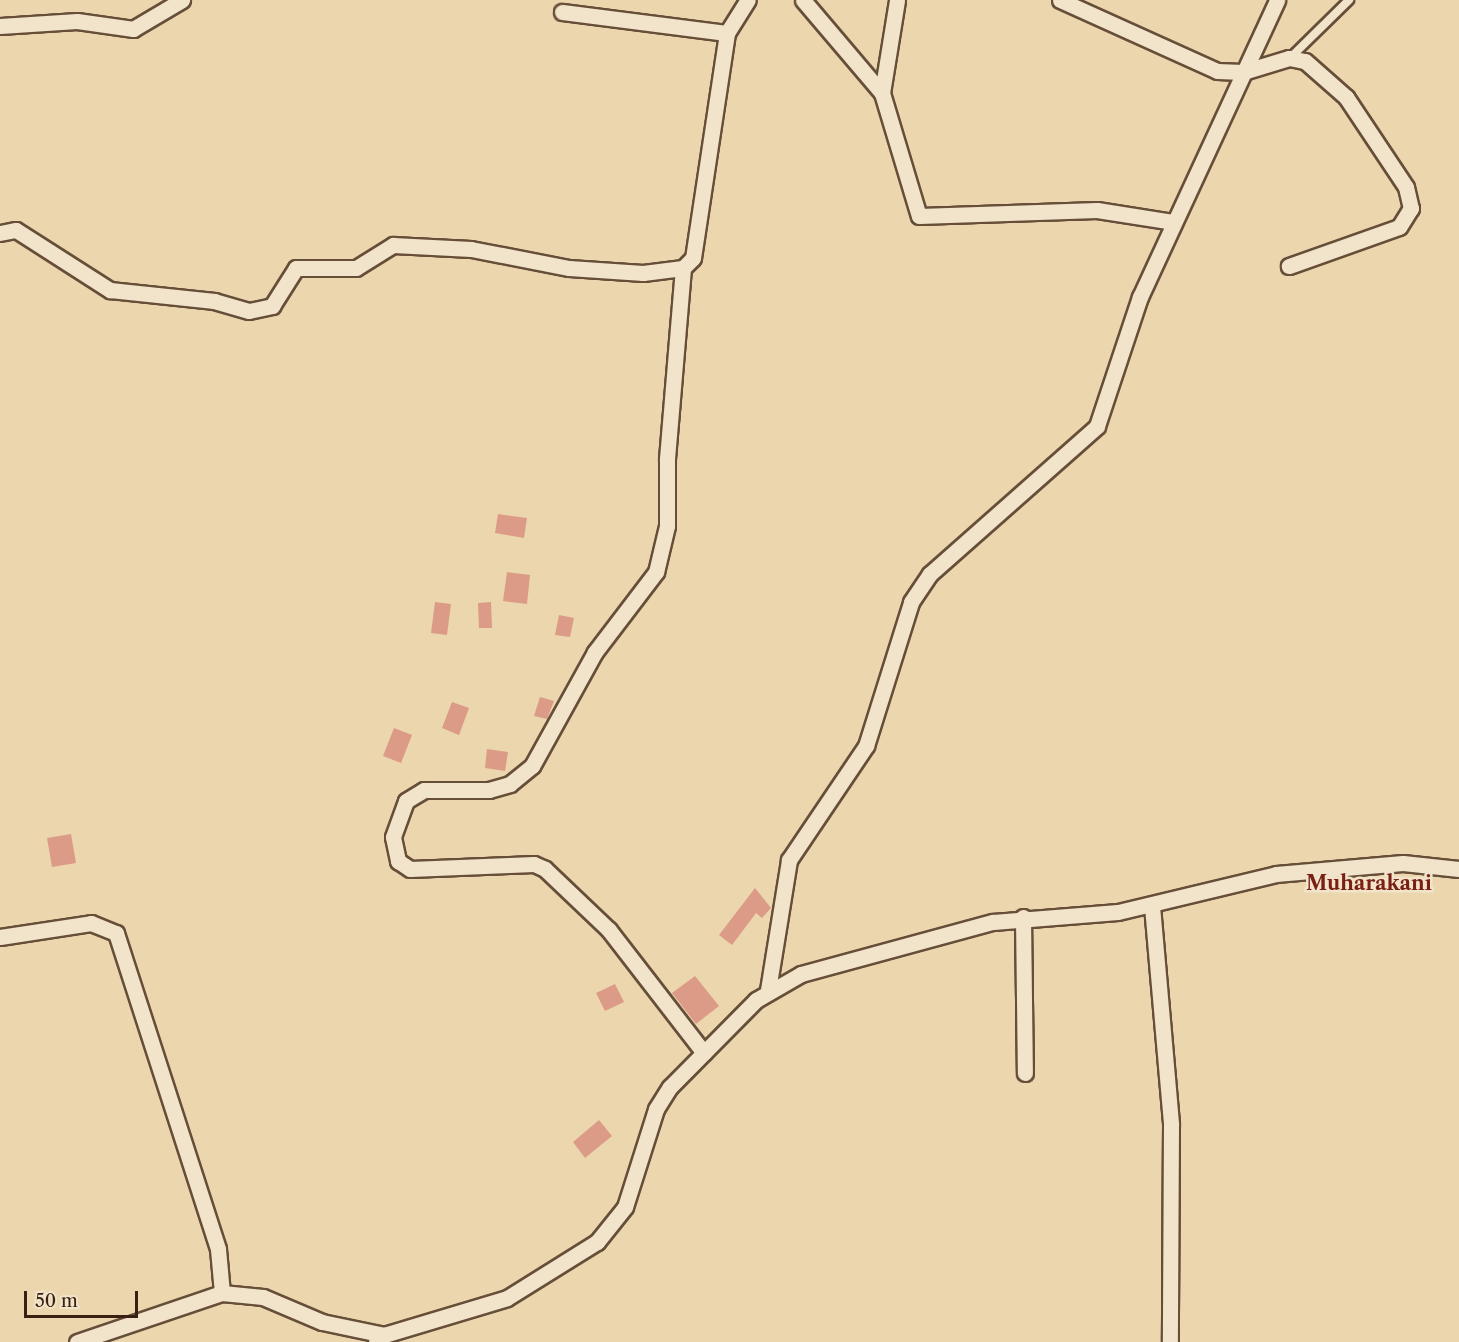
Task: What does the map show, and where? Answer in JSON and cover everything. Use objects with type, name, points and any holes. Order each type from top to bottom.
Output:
[{"type":"street","points":[[0,26],[77,21],[133,29],[182,0]]},
{"type":"street","points":[[0,233],[16,230],[110,290],[214,301],[249,311],[272,306],[296,268],[356,268],[393,245],[471,249],[569,268],[643,273],[683,268],[693,258],[727,33],[748,0]]},
{"type":"street","points":[[803,0],[882,93],[919,216],[1097,210],[1174,222]]},
{"type":"street","points":[[882,93],[897,0]]},
{"type":"street","points":[[1060,0],[1217,71],[1243,72],[1289,58],[1320,70],[1346,97],[1406,187],[1411,208],[1399,227],[1289,266]]},
{"type":"street","points":[[768,990],[789,860],[866,746],[910,602],[930,574],[1097,426],[1140,297],[1277,0]]},
{"type":"street","points":[[562,12],[727,33]]},
{"type":"street","points":[[683,268],[667,460],[668,526],[656,572],[595,652],[532,765],[510,784],[489,790],[424,790],[406,801],[393,837],[398,861],[410,869],[534,864],[545,869],[609,930],[704,1053]]},
{"type":"street","points":[[77,1342],[222,1293],[263,1297],[322,1322],[380,1338],[486,1307],[597,1242],[624,1207],[656,1109],[704,1053],[768,990],[801,974],[1023,917],[1077,919],[1152,906],[1324,867],[1403,863],[1459,869]]},
{"type":"street","points":[[1152,906],[1171,1125],[1170,1342]]},
{"type":"street","points":[[1023,917],[1025,1073]]},
{"type":"street","points":[[0,937],[91,923],[105,924],[116,933],[218,1249],[222,1293]]},
{"type":"lane","points":[[1289,58],[1348,0]]},
{"type":"building","points":[[498,514],[527,518],[524,538],[495,533]]},
{"type":"building","points":[[507,572],[530,575],[527,604],[503,601]]},
{"type":"building","points":[[435,602],[451,604],[447,635],[431,633]]},
{"type":"building","points":[[491,602],[492,628],[479,628],[478,603]]},
{"type":"building","points":[[559,615],[574,618],[570,637],[555,635]]},
{"type":"building","points":[[540,697],[554,701],[547,719],[534,716]]},
{"type":"building","points":[[452,702],[469,708],[459,735],[442,728]]},
{"type":"building","points":[[394,728],[412,735],[401,763],[383,756]]},
{"type":"building","points":[[487,749],[508,752],[505,771],[485,768]]},
{"type":"building","points":[[71,834],[76,863],[52,867],[47,838]]},
{"type":"building","points":[[755,888],[771,908],[762,918],[756,913],[732,945],[719,935]]},
{"type":"building","points":[[695,976],[719,1006],[696,1024],[672,993]]},
{"type":"building","points":[[615,984],[624,1002],[605,1011],[596,993]]},
{"type":"building","points":[[599,1120],[612,1136],[585,1158],[573,1142]]},
{"type":"district","name":"Muharakani","points":[[1369,883]]}]
